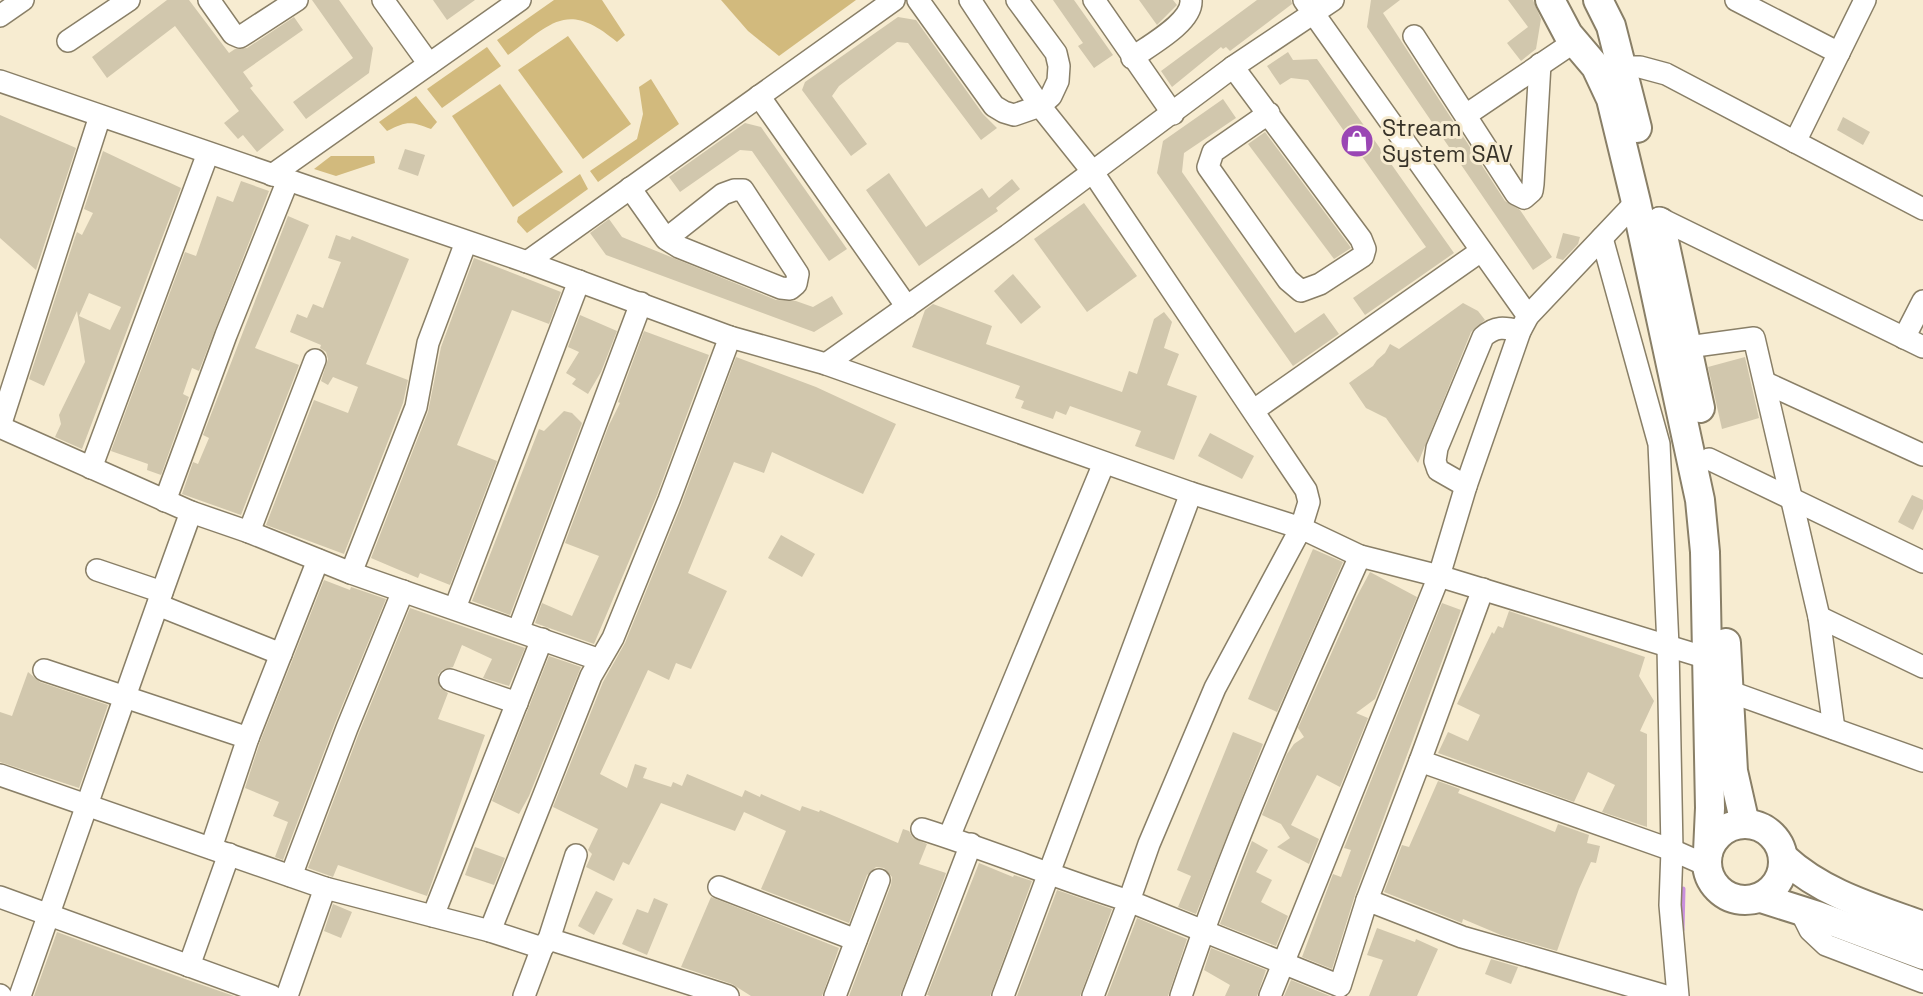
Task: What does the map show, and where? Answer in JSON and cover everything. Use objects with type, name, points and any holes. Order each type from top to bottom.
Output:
[{"type":"main road","points":[[1556,4],[1574,42],[1620,97]]},
{"type":"main road","points":[[1574,42],[1597,31],[1605,6]]},
{"type":"main road","points":[[1605,6],[1622,67],[1620,97],[1648,210],[1724,552],[1728,691],[1735,787],[1745,824]]},
{"type":"main road","points":[[1648,210],[1688,347],[1700,443],[1707,658],[1709,877],[1716,888],[1738,901],[1761,898],[1923,955]]},
{"type":"main road","points":[[1707,858],[1719,834],[1736,825],[1759,826],[1771,834],[1780,845],[1784,858],[1782,873],[1775,887],[1761,898]]},
{"type":"main road","points":[[1784,858],[1804,876],[1830,891],[1923,926]]},
{"type":"street","points":[[0,16],[23,0]]},
{"type":"street","points":[[68,41],[130,0]]},
{"type":"street","points":[[209,0],[233,34],[240,37],[298,0]]},
{"type":"street","points":[[383,0],[429,64]]},
{"type":"street","points":[[165,501],[280,177],[429,64],[520,0]]},
{"type":"street","points":[[527,262],[894,0]]},
{"type":"street","points":[[919,0],[994,106],[1014,115],[1040,106],[1051,96],[1058,81],[1059,66],[1056,53],[1017,0]]},
{"type":"street","points":[[970,0],[1040,106],[1093,171],[1254,410],[1306,490],[1309,502],[1301,528],[1215,688],[1149,844],[1093,996]]},
{"type":"street","points":[[1094,0],[1172,114]]},
{"type":"street","points":[[1132,58],[1186,19],[1192,8],[1191,0]]},
{"type":"street","points":[[826,364],[1172,114],[1309,7],[1333,0]]},
{"type":"street","points":[[1736,0],[1839,53]]},
{"type":"street","points":[[1795,142],[1865,0]]},
{"type":"street","points":[[1309,7],[1481,251],[1524,323]]},
{"type":"street","points":[[1415,36],[1516,194],[1524,198],[1528,196],[1533,184],[1540,64]]},
{"type":"street","points":[[1466,115],[1574,42]]},
{"type":"street","points":[[1233,67],[1269,113],[1361,239],[1365,249],[1363,256],[1320,284],[1301,291],[1289,280],[1208,167],[1213,152],[1269,113]]},
{"type":"street","points":[[1622,67],[1640,67],[1666,74],[1923,209]]},
{"type":"street","points":[[0,81],[527,262],[730,337],[826,364],[1104,463],[1301,528],[1360,556],[1439,576],[1707,658]]},
{"type":"street","points":[[759,96],[907,307]]},
{"type":"street","points":[[100,116],[0,426],[191,512],[351,573],[600,660]]},
{"type":"street","points":[[91,468],[208,153]]},
{"type":"street","points":[[630,188],[666,239],[692,254],[781,288],[790,289],[796,284],[798,274],[743,190],[723,194],[666,239]]},
{"type":"street","points":[[1270,996],[1439,576],[1466,486],[1524,323],[1602,238],[1648,210],[1914,342],[1923,301]]},
{"type":"street","points":[[1602,238],[1659,444],[1668,646],[1672,850],[1670,905],[1678,996]]},
{"type":"street","points":[[351,573],[416,407],[428,343],[466,242]]},
{"type":"street","points":[[1254,410],[1481,251]]},
{"type":"street","points":[[454,608],[579,281]]},
{"type":"street","points":[[518,631],[641,303]]},
{"type":"street","points":[[1466,486],[1438,470],[1435,461],[1437,447],[1483,337],[1490,330],[1524,323]]},
{"type":"street","points":[[490,931],[591,676],[613,638],[669,500],[730,337]]},
{"type":"street","points":[[1688,347],[1754,338],[1818,617],[1835,729]]},
{"type":"street","points":[[249,532],[315,360]]},
{"type":"street","points":[[1766,383],[1923,455]]},
{"type":"street","points":[[1659,444],[1700,443],[1791,498],[1923,562]]},
{"type":"street","points":[[948,837],[1104,463]]},
{"type":"street","points":[[1003,996],[1191,493]]},
{"type":"street","points":[[20,996],[191,512]]},
{"type":"street","points":[[1181,996],[1203,931],[1287,718],[1360,556]]},
{"type":"street","points":[[189,966],[248,738],[318,560]]},
{"type":"street","points":[[97,570],[281,654]]},
{"type":"street","points":[[922,829],[1129,901],[1347,991],[1367,900],[1483,590]]},
{"type":"street","points":[[291,876],[403,591]]},
{"type":"street","points":[[1818,617],[1923,667]]},
{"type":"street","points":[[433,916],[542,639]]},
{"type":"street","points":[[44,670],[248,738]]},
{"type":"street","points":[[450,680],[517,704]]},
{"type":"street","points":[[1728,691],[1923,761]]},
{"type":"street","points":[[1420,761],[1672,850],[1707,858]]},
{"type":"street","points":[[0,775],[325,888],[545,944],[727,996]]},
{"type":"street","points":[[914,996],[971,844]]},
{"type":"street","points":[[524,996],[576,855]]},
{"type":"street","points":[[835,996],[880,880]]},
{"type":"street","points":[[719,887],[856,940]]},
{"type":"street","points":[[287,996],[325,888]]},
{"type":"street","points":[[0,897],[272,996]]},
{"type":"street","points":[[1367,900],[1462,937],[1667,996]]},
{"type":"street","points":[[1800,910],[1810,930],[1826,945],[1923,982]]},
{"type":"shaded area","points":[[554,0],[602,0],[625,35],[617,42],[585,22],[572,19],[560,21],[508,55],[497,40]]},
{"type":"shaded area","points":[[721,0],[856,0],[779,56],[748,31]]},
{"type":"shaded area","points":[[568,36],[631,124],[583,159],[518,70]]},
{"type":"shaded area","points":[[487,47],[501,66],[442,108],[427,89]]},
{"type":"shaded area","points":[[651,79],[679,124],[598,182],[590,171],[637,139],[643,114],[639,87]]},
{"type":"shaded area","points":[[500,84],[563,172],[513,207],[452,116]]},
{"type":"shaded area","points":[[416,96],[437,122],[431,129],[409,123],[387,131],[379,122]]},
{"type":"shaded area","points":[[331,156],[374,156],[375,163],[336,176],[314,169]]},
{"type":"shaded area","points":[[580,174],[588,189],[527,233],[517,222],[518,217]]},
{"type":"building","points":[[167,0],[189,0],[229,53],[235,49],[247,48],[294,17],[303,30],[243,72],[253,86],[250,88],[284,130],[257,152],[243,135],[238,139],[224,123],[239,111],[175,26],[107,78],[92,57]]},
{"type":"building","points":[[312,0],[339,0],[373,48],[369,73],[306,119],[293,102],[353,58]]},
{"type":"building","points":[[433,0],[475,0],[447,20]]},
{"type":"building","points":[[1053,0],[1074,0],[1113,55],[1094,68],[1078,46],[1083,43]]},
{"type":"building","points":[[1139,0],[1173,0],[1177,5],[1157,25]]},
{"type":"building","points":[[1257,0],[1291,0],[1292,4],[1230,51],[1221,47],[1172,87],[1161,71]]},
{"type":"building","points":[[1371,0],[1400,0],[1383,13],[1505,201],[1520,210],[1552,257],[1533,270],[1367,27]]},
{"type":"building","points":[[1508,0],[1533,0],[1541,19],[1536,49],[1521,61],[1507,43],[1528,27]]},
{"type":"building","points":[[898,17],[916,20],[983,114],[997,128],[981,140],[908,43],[897,42],[839,86],[832,96],[867,144],[851,156],[802,90],[805,82]]},
{"type":"building","points":[[1288,52],[1293,60],[1317,59],[1454,253],[1365,315],[1353,298],[1426,247],[1308,80],[1291,78],[1280,85],[1267,66]]},
{"type":"building","points":[[1223,99],[1236,118],[1184,153],[1182,172],[1295,333],[1324,313],[1339,334],[1293,366],[1157,173],[1163,141]]},
{"type":"building","points":[[0,115],[76,148],[36,270],[0,238]]},
{"type":"building","points":[[1843,117],[1870,132],[1863,145],[1837,130]]},
{"type":"building","points":[[745,123],[761,127],[847,249],[829,261],[752,151],[740,150],[680,192],[669,177]]},
{"type":"building","points":[[1265,132],[1351,248],[1334,259],[1248,144]]},
{"type":"building","points":[[405,149],[425,155],[418,176],[398,169]]},
{"type":"building","points":[[103,151],[181,188],[82,449],[55,437],[61,424],[59,415],[85,362],[77,311],[44,386],[29,379],[77,232],[82,235],[93,213],[84,209]],"holes":[[[89,293],[121,307],[110,330],[79,316]]]},
{"type":"building","points":[[889,173],[926,227],[982,188],[989,198],[1012,179],[1020,189],[996,208],[998,211],[919,266],[866,190]]},
{"type":"building","points":[[241,181],[269,191],[199,371],[192,368],[183,394],[189,397],[161,475],[147,470],[148,464],[111,451],[185,252],[196,256],[217,196],[233,202]]},
{"type":"building","points":[[1084,203],[1137,276],[1087,312],[1034,239]]},
{"type":"building","points":[[288,216],[309,225],[255,348],[299,365],[241,515],[182,494],[193,462],[198,464],[209,438],[203,435]]},
{"type":"building","points":[[609,219],[622,237],[776,300],[796,301],[813,307],[832,296],[843,314],[814,332],[606,255],[590,233]]},
{"type":"building","points":[[1563,233],[1580,237],[1578,244],[1563,260],[1556,258]]},
{"type":"building","points":[[336,235],[350,240],[352,236],[409,259],[366,364],[408,380],[403,403],[344,554],[266,525],[314,400],[348,413],[358,387],[333,377],[328,385],[321,381],[328,359],[326,352],[320,348],[321,345],[290,332],[297,314],[307,318],[313,304],[323,308],[341,262],[328,258]]},
{"type":"building","points":[[474,258],[561,292],[549,324],[512,310],[457,445],[497,461],[450,585],[420,573],[418,578],[371,558],[428,412],[441,347]]},
{"type":"building","points":[[1013,274],[1041,307],[1021,324],[994,291]]},
{"type":"building","points":[[1463,303],[1478,311],[1485,320],[1471,332],[1418,463],[1386,418],[1366,408],[1349,383],[1373,366],[1390,344],[1399,349]]},
{"type":"building","points":[[933,304],[992,326],[986,344],[1122,392],[1129,371],[1137,374],[1154,319],[1164,312],[1172,322],[1164,348],[1179,354],[1167,385],[1197,396],[1174,460],[1135,446],[1141,431],[1070,406],[1066,415],[1056,411],[1053,419],[1021,408],[1024,401],[1015,398],[1020,386],[912,347],[925,310]]},
{"type":"building","points":[[580,315],[617,331],[601,372],[588,394],[572,384],[576,379],[566,373],[579,352],[568,347]]},
{"type":"building","points":[[644,331],[709,355],[657,495],[594,644],[535,623],[542,603],[572,616],[599,556],[565,543],[609,425],[620,403],[618,402]]},
{"type":"building","points":[[736,357],[816,387],[896,424],[863,494],[772,452],[764,473],[734,462],[688,573],[727,591],[691,669],[676,663],[669,680],[648,670],[600,774],[627,788],[635,764],[647,768],[643,778],[671,787],[673,782],[682,786],[687,774],[742,797],[745,790],[800,811],[802,806],[819,812],[820,810],[898,843],[903,829],[909,831],[913,838],[927,844],[919,864],[946,873],[900,996],[849,996],[891,885],[892,877],[884,868],[876,867],[867,875],[849,923],[761,889],[786,831],[744,812],[735,831],[661,803],[629,865],[623,862],[614,881],[586,867],[592,854],[588,850],[598,829],[553,807],[603,682],[625,643],[681,505]]},
{"type":"building","points":[[1745,357],[1759,418],[1722,429],[1708,367]]},
{"type":"building","points":[[564,411],[572,413],[582,423],[510,615],[472,601],[539,429],[544,431]]},
{"type":"building","points":[[1210,433],[1254,456],[1242,479],[1198,456]]},
{"type":"building","points":[[1912,495],[1923,500],[1923,509],[1913,530],[1898,522]]},
{"type":"building","points":[[781,535],[815,554],[802,577],[768,558]]},
{"type":"building","points":[[1313,549],[1343,562],[1277,712],[1248,699]]},
{"type":"building","points":[[1370,572],[1417,597],[1375,699],[1356,713],[1368,718],[1340,787],[1317,775],[1291,825],[1319,839],[1309,864],[1277,847],[1290,838],[1281,824],[1262,815],[1287,754],[1294,744],[1304,737],[1298,728]]},
{"type":"building","points":[[324,580],[386,599],[283,860],[275,857],[288,822],[273,816],[279,802],[245,788],[260,742]]},
{"type":"building","points":[[1442,603],[1461,610],[1355,895],[1332,969],[1302,957],[1333,874],[1341,877],[1351,850],[1344,848]]},
{"type":"building","points":[[410,608],[525,648],[509,686],[483,678],[492,659],[462,645],[453,667],[442,670],[438,675],[440,688],[448,693],[438,719],[485,735],[427,896],[338,865],[333,877],[308,868]]},
{"type":"building","points":[[1509,611],[1645,657],[1639,676],[1654,701],[1640,731],[1647,734],[1647,827],[1602,812],[1615,785],[1588,772],[1574,802],[1438,753],[1448,732],[1468,741],[1480,715],[1457,704],[1492,632],[1494,634],[1498,626],[1503,628]]},
{"type":"building","points":[[549,656],[581,667],[529,796],[519,814],[492,801]]},
{"type":"building","points":[[28,672],[40,682],[108,705],[79,788],[0,762],[0,712],[12,716]]},
{"type":"building","points":[[1233,732],[1263,744],[1196,914],[1178,907],[1191,876],[1177,870]]},
{"type":"building","points":[[1438,781],[1460,789],[1458,793],[1555,832],[1558,824],[1589,835],[1587,843],[1600,846],[1596,863],[1591,862],[1579,889],[1557,951],[1501,935],[1463,919],[1462,923],[1384,892],[1402,845],[1409,847]]},
{"type":"building","points":[[1252,841],[1268,850],[1256,872],[1272,880],[1261,902],[1288,916],[1276,946],[1220,924]]},
{"type":"building","points":[[475,847],[505,858],[494,885],[465,875]]},
{"type":"building","points":[[979,863],[1013,877],[1014,875],[1032,881],[990,996],[927,995]]},
{"type":"building","points":[[1057,890],[1112,909],[1080,996],[1017,996]]},
{"type":"building","points":[[596,891],[613,899],[594,935],[578,926]]},
{"type":"building","points":[[711,897],[839,948],[822,996],[751,996],[732,984],[681,967]]},
{"type":"building","points":[[654,898],[668,904],[647,955],[622,944],[637,909],[648,913]]},
{"type":"building","points":[[333,904],[352,912],[341,938],[324,931]]},
{"type":"building","points":[[1137,918],[1187,939],[1168,996],[1107,996]]},
{"type":"building","points":[[1377,928],[1415,942],[1416,939],[1438,949],[1417,996],[1369,996],[1383,960],[1367,955]]},
{"type":"building","points":[[57,932],[185,979],[234,996],[34,996]]},
{"type":"building","points":[[1211,948],[1266,970],[1257,996],[1225,996],[1230,985],[1204,970]]},
{"type":"building","points":[[1491,959],[1518,967],[1511,984],[1485,974]]},
{"type":"building","points":[[1291,980],[1330,996],[1284,996]]},
{"type":"waterway","points":[[1682,930],[1683,889]]},
{"type":"place","name":"Stream System SAV","points":[[1357,141]]}]
